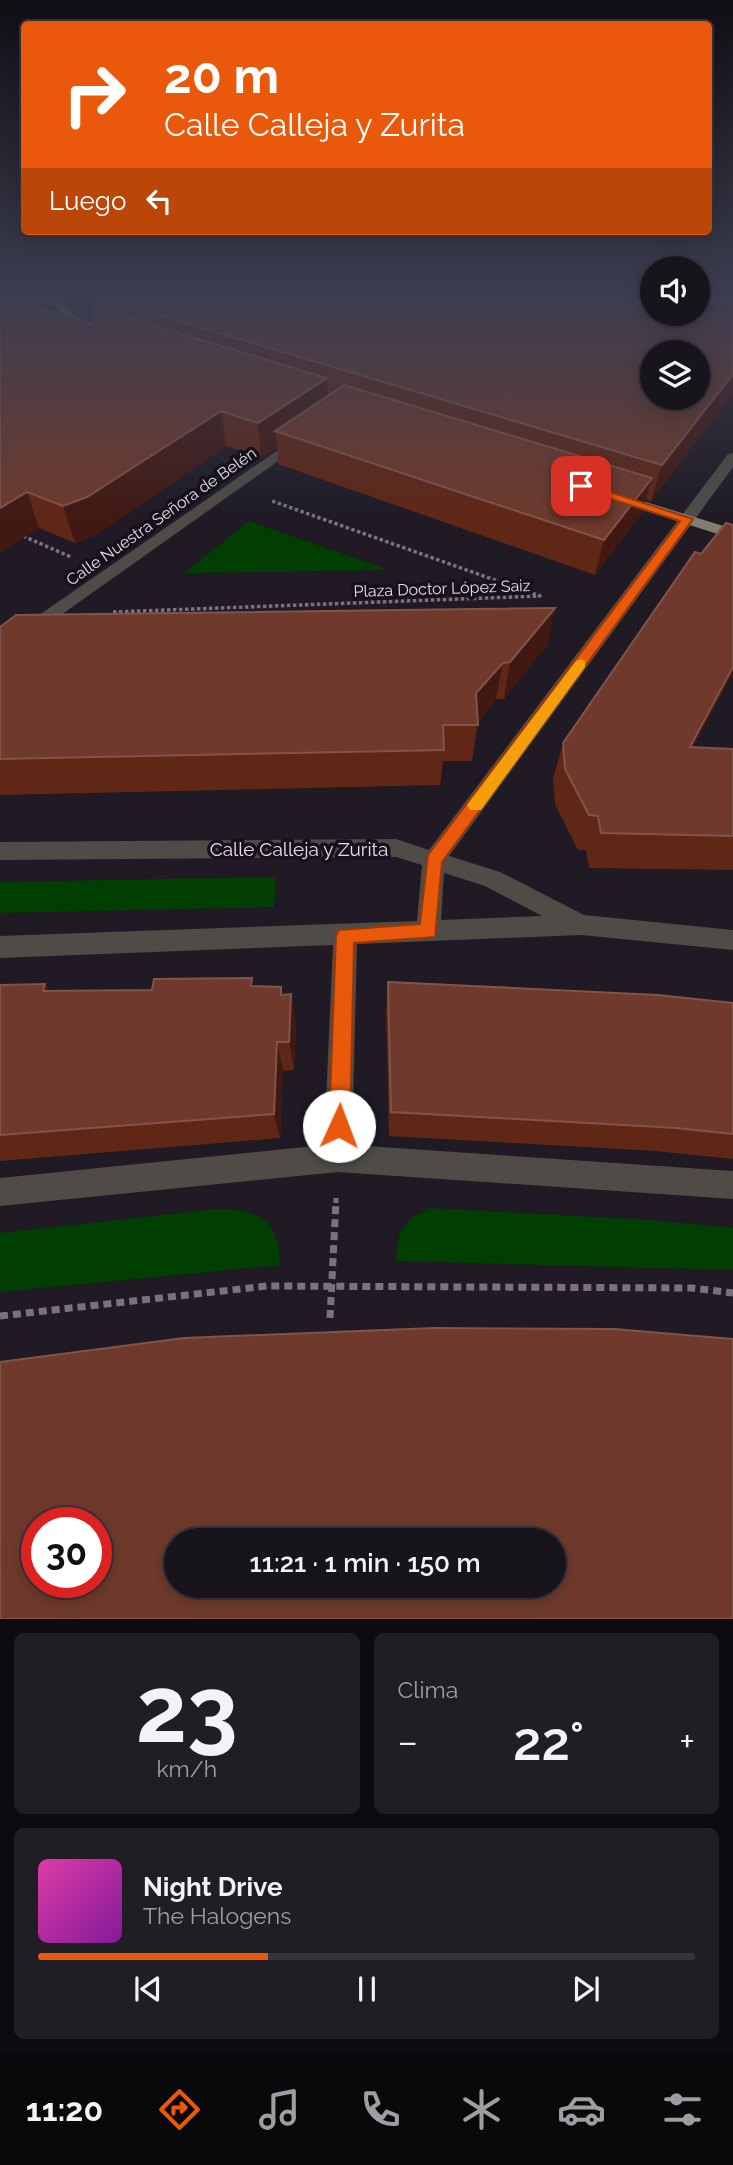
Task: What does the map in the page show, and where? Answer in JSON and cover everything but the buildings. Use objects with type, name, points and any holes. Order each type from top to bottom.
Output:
[{"type":"main road","points":[[608,494],[733,534]]},
{"type":"street","name":"Calle Nuestra Señora de Belén","points":[[0,650],[309,433]]},
{"type":"street","points":[[428,932],[434,860],[733,457]]},
{"type":"street","name":"Calle Calleja y Zurita","points":[[0,851],[396,848],[492,879],[581,925]]},
{"type":"street","name":"Calle Calleja y Zurita","points":[[0,947],[581,925],[733,940]]},
{"type":"street","points":[[338,1158],[345,936]]},
{"type":"street","points":[[0,1192],[338,1158],[733,1185]]},
{"type":"path","name":"Plaza Doctor López Saiz","points":[[100,612],[540,596],[266,499]]},
{"type":"path","points":[[12,531],[71,557]]},
{"type":"path","points":[[330,1318],[338,1158]]},
{"type":"path","points":[[0,1316],[267,1286],[692,1288],[733,1293]]},
{"type":"green space","points":[[249,521],[389,570],[184,573]]},
{"type":"green space","points":[[276,877],[274,907],[0,913],[0,882]]},
{"type":"green space","points":[[429,1208],[650,1220],[733,1228],[733,1270],[396,1261],[398,1241],[403,1228],[412,1218]]},
{"type":"green space","points":[[217,1209],[245,1211],[264,1220],[276,1237],[280,1265],[0,1292],[0,1233]]},
{"type":"slow traffic","points":[[475,805],[581,664]]},
{"type":"route","points":[[339,1126],[345,936],[428,932],[434,860],[687,519],[581,486]]}]
